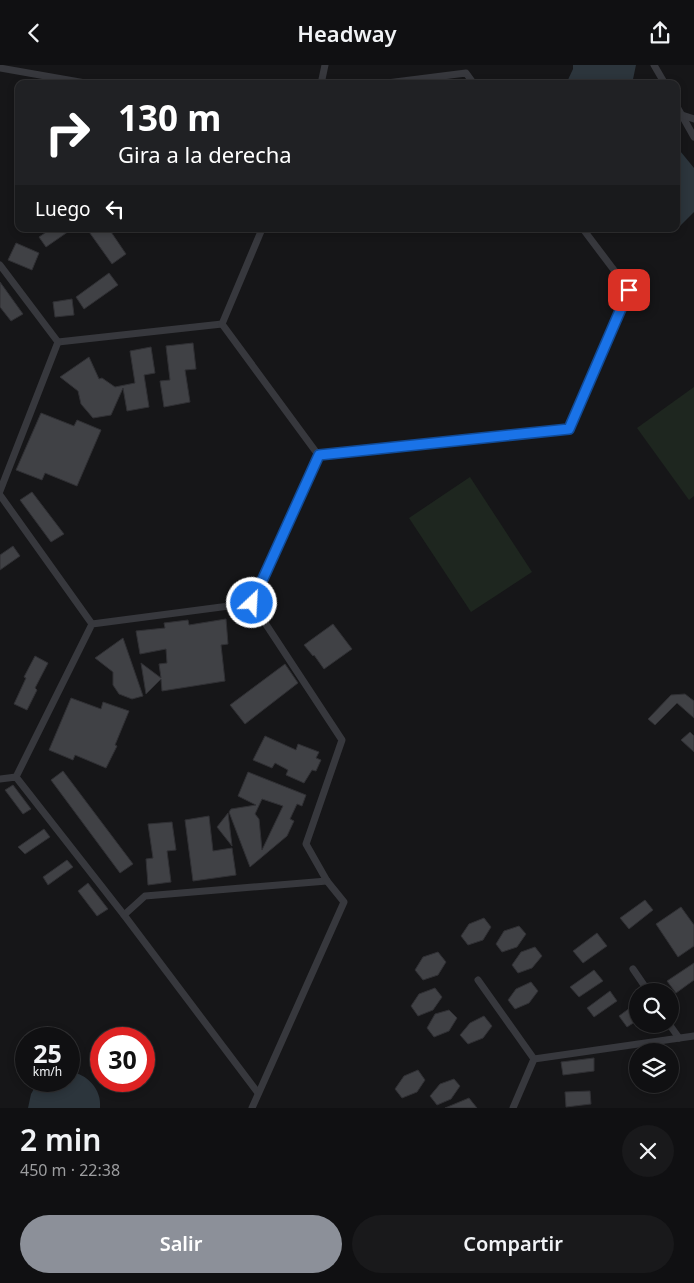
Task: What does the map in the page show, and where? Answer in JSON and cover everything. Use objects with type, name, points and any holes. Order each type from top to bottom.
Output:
[{"type":"street","points":[[323,80],[326,65]]},
{"type":"street","points":[[654,65],[663,80]]},
{"type":"street","points":[[0,68],[68,80]]},
{"type":"street","points":[[411,80],[466,73],[471,80]]},
{"type":"street","points":[[680,112],[694,137]]},
{"type":"street","points":[[682,115],[694,119]]},
{"type":"street","points":[[222,324],[261,232]]},
{"type":"street","points":[[319,455],[569,429],[629,290],[585,232]]},
{"type":"street","points":[[0,265],[58,342]]},
{"type":"street","points":[[58,342],[222,324]]},
{"type":"street","points":[[222,324],[319,455]]},
{"type":"street","points":[[58,342],[0,493],[92,624]]},
{"type":"street","points":[[252,603],[319,455]]},
{"type":"street","points":[[92,624],[252,603]]},
{"type":"street","points":[[252,603],[342,740],[306,844],[327,881],[344,901],[252,1108]]},
{"type":"street","points":[[16,777],[92,624]]},
{"type":"street","points":[[0,779],[16,777]]},
{"type":"street","points":[[16,777],[124,915],[258,1093]]},
{"type":"street","points":[[124,915],[145,896],[327,881]]},
{"type":"street","points":[[633,969],[643,983]]},
{"type":"street","points":[[478,980],[534,1059]]},
{"type":"street","points":[[676,1033],[679,1038]]},
{"type":"street","points":[[534,1059],[694,1036]]},
{"type":"street","points":[[513,1108],[534,1059]]},
{"type":"shaded area","points":[[573,65],[636,65],[633,80],[568,80]]},
{"type":"shaded area","points":[[680,151],[694,168],[694,212],[680,226]]},
{"type":"shaded area","points":[[694,387],[694,496],[689,500],[637,428]]},
{"type":"shaded area","points":[[470,477],[532,572],[471,612],[409,518]]},
{"type":"shaded area","points":[[80,1074],[90,1082],[90,1092],[98,1092],[100,1108],[28,1108],[32,1092],[80,1092]]},
{"type":"building","points":[[46,232],[68,232],[46,247],[39,237]]},
{"type":"building","points":[[89,232],[111,232],[126,254],[112,264]]},
{"type":"building","points":[[16,243],[39,253],[32,270],[8,260]]},
{"type":"building","points":[[109,273],[118,285],[84,309],[76,297]]},
{"type":"building","points":[[0,282],[23,314],[11,321],[0,307]]},
{"type":"building","points":[[72,299],[74,315],[55,317],[53,302]]},
{"type":"building","points":[[193,343],[196,369],[185,370],[190,402],[164,407],[160,381],[170,380],[166,346]]},
{"type":"building","points":[[151,347],[155,373],[144,375],[149,407],[127,411],[123,388],[111,415],[93,418],[81,404],[78,391],[60,377],[89,357],[99,379],[102,378],[115,387],[135,383],[130,351]]},
{"type":"building","points":[[41,413],[74,426],[77,420],[101,430],[77,486],[45,473],[42,480],[16,470]]},
{"type":"building","points":[[32,492],[64,534],[51,542],[20,500]]},
{"type":"building","points":[[13,546],[20,556],[0,570],[0,555]]},
{"type":"building","points":[[226,619],[228,644],[221,645],[225,681],[162,691],[161,679],[146,694],[141,663],[161,678],[159,664],[167,663],[166,649],[140,654],[136,631],[165,628],[164,623],[188,620],[189,625]]},
{"type":"building","points":[[333,624],[352,649],[324,669],[304,645]]},
{"type":"building","points":[[123,638],[143,696],[132,699],[119,694],[113,685],[113,672],[95,658]]},
{"type":"building","points":[[35,656],[48,663],[35,688],[37,690],[27,710],[14,704],[26,678],[24,677]]},
{"type":"building","points":[[285,664],[298,683],[245,724],[230,705]]},
{"type":"building","points":[[685,694],[694,701],[694,718],[677,703],[655,725],[648,719],[671,695]]},
{"type":"building","points":[[71,698],[101,709],[103,702],[129,711],[115,745],[117,746],[106,768],[75,755],[73,760],[49,750]]},
{"type":"building","points":[[690,732],[694,736],[694,752],[681,740]]},
{"type":"building","points":[[265,736],[296,750],[298,744],[319,752],[316,758],[321,760],[316,771],[312,770],[304,783],[286,775],[288,770],[275,763],[272,768],[253,760]]},
{"type":"building","points":[[63,771],[133,864],[120,873],[51,780]]},
{"type":"building","points":[[248,772],[306,795],[302,806],[297,804],[290,819],[294,821],[287,836],[250,867],[229,812],[231,809],[256,805],[238,796]],"holes":[[[262,799],[283,806],[262,850],[259,819],[255,814]]]},
{"type":"building","points":[[13,785],[31,809],[23,814],[5,790]]},
{"type":"building","points":[[228,813],[232,846],[217,827]]},
{"type":"building","points":[[209,816],[213,851],[232,848],[236,875],[193,881],[185,820]]},
{"type":"building","points":[[172,822],[176,850],[167,851],[171,882],[148,885],[146,859],[153,858],[148,824]]},
{"type":"building","points":[[44,829],[50,837],[25,854],[18,847]]},
{"type":"building","points":[[67,860],[73,867],[48,885],[43,877]]},
{"type":"building","points":[[88,883],[108,909],[97,916],[78,891]]},
{"type":"building","points":[[645,900],[653,910],[629,929],[620,918]]},
{"type":"building","points":[[681,907],[694,925],[694,946],[678,957],[656,924]]},
{"type":"building","points":[[484,918],[491,927],[483,940],[468,945],[461,936],[469,924]]},
{"type":"building","points":[[519,926],[526,934],[517,947],[502,952],[496,944],[504,931]]},
{"type":"building","points":[[597,933],[607,946],[583,963],[573,951]]},
{"type":"building","points":[[535,947],[542,956],[532,968],[518,973],[512,965],[521,952]]},
{"type":"building","points":[[438,952],[446,962],[438,975],[423,980],[415,970],[423,957]]},
{"type":"building","points":[[694,963],[694,980],[679,991],[679,983],[668,983],[667,981]]},
{"type":"building","points":[[594,970],[603,981],[579,997],[570,987]]},
{"type":"building","points":[[531,982],[538,991],[529,1003],[515,1009],[508,1000],[516,989]]},
{"type":"building","points":[[435,988],[442,997],[433,1010],[418,1016],[411,1006],[419,994]]},
{"type":"building","points":[[610,991],[617,1001],[594,1017],[587,1008]]},
{"type":"building","points":[[629,1009],[629,1026],[627,1027],[619,1016]]},
{"type":"building","points":[[449,1010],[457,1018],[449,1031],[434,1037],[427,1028],[435,1014]]},
{"type":"building","points":[[484,1016],[492,1026],[483,1038],[468,1044],[460,1035],[470,1023]]},
{"type":"building","points":[[594,1058],[594,1071],[563,1075],[561,1062]]},
{"type":"building","points":[[418,1070],[425,1080],[417,1092],[402,1098],[395,1089],[404,1076]]},
{"type":"building","points":[[454,1079],[460,1086],[451,1099],[437,1105],[430,1096],[440,1084]]},
{"type":"building","points":[[590,1091],[591,1104],[566,1107],[565,1092]]},
{"type":"building","points":[[469,1098],[477,1108],[445,1108]]},
{"type":"route","points":[[252,603],[319,455],[569,429],[629,290]]}]
